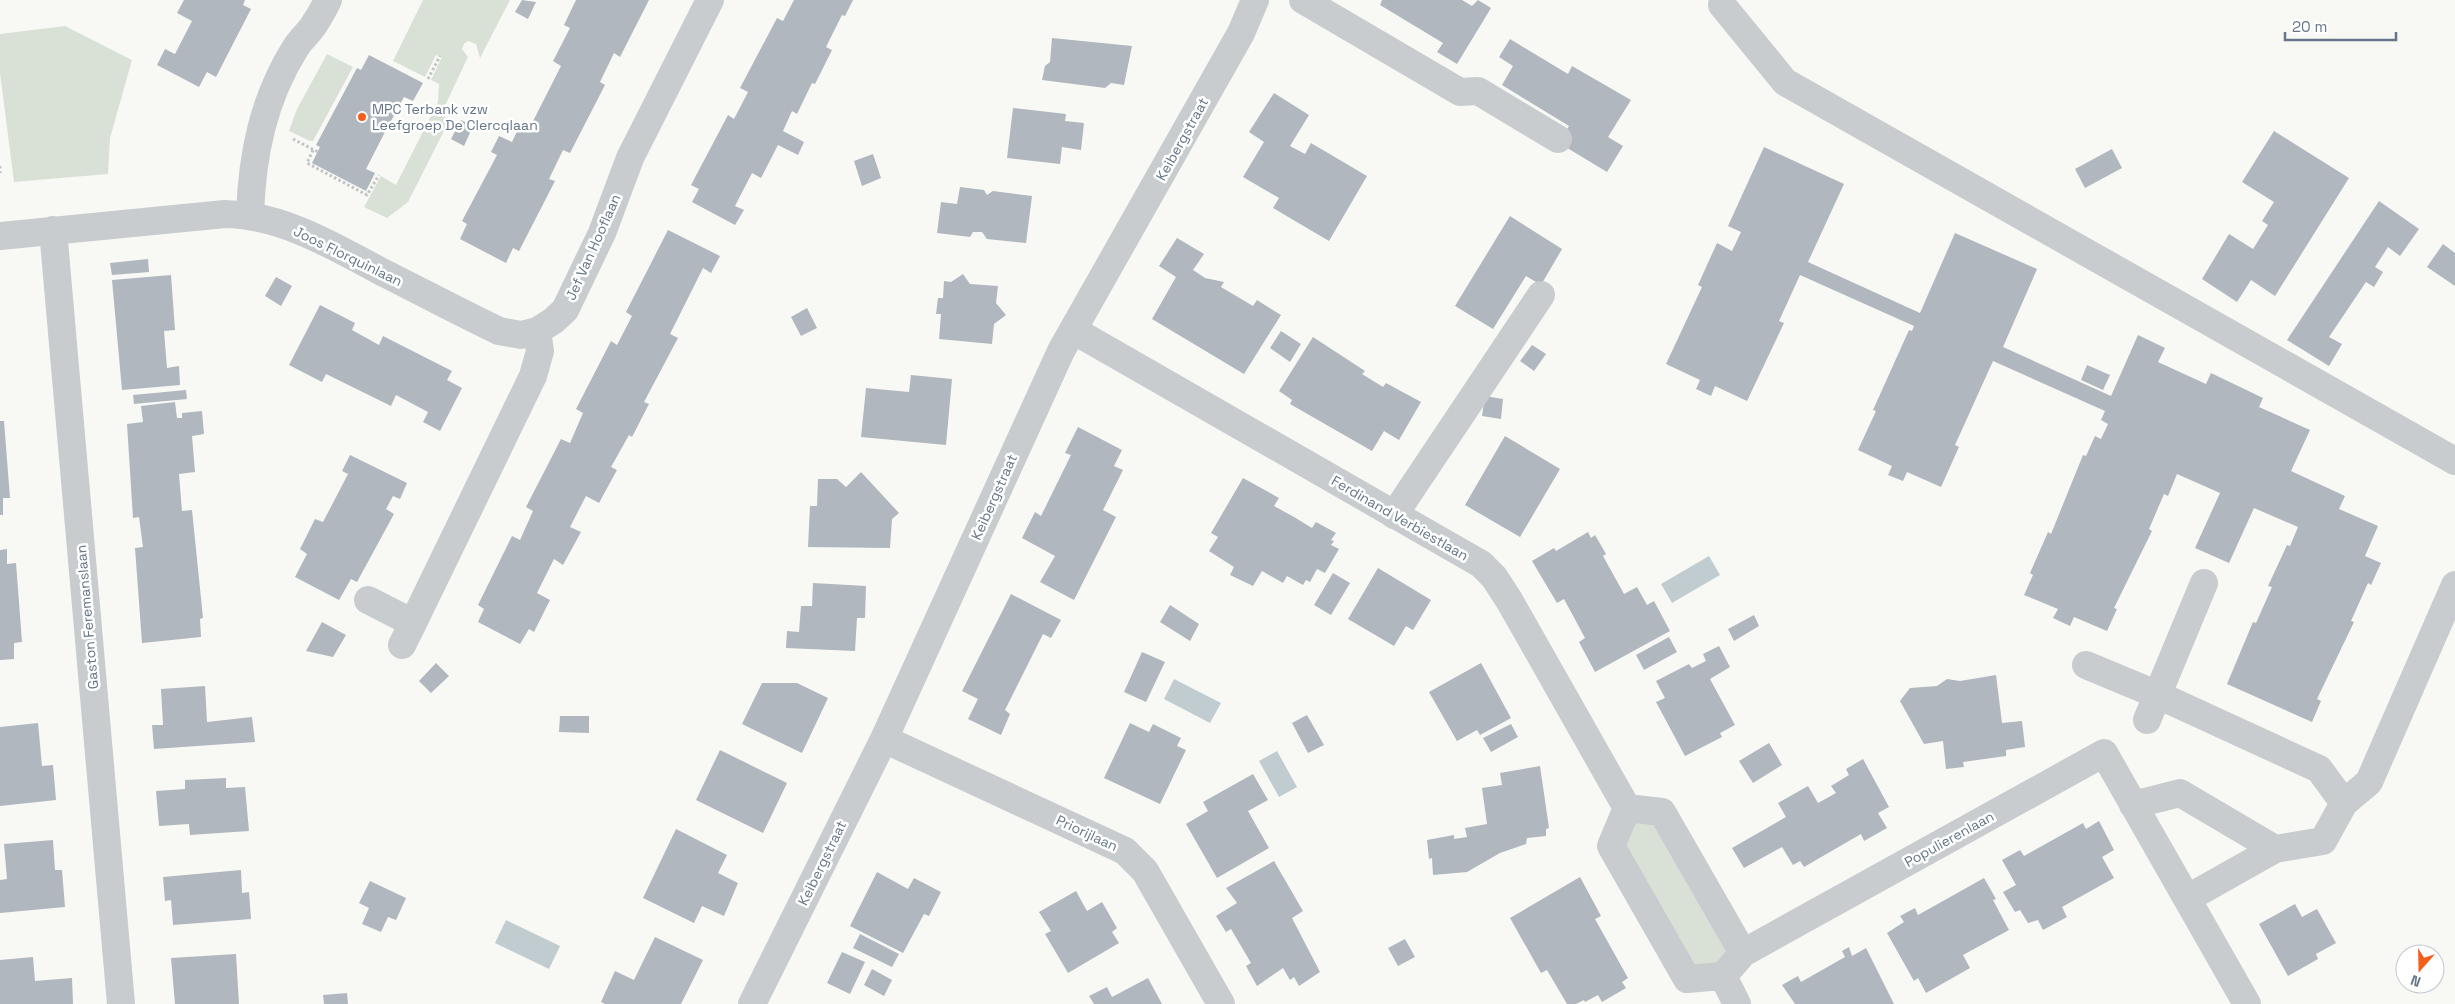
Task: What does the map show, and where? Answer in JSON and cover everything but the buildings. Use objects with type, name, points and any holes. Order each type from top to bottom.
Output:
[{"type":"street","points":[[250,215],[251,182],[258,137],[266,106],[297,46],[315,24],[328,0]]},
{"type":"street","name":"Jef Van Hooflaan","points":[[537,331],[553,321],[565,310],[602,233],[630,158],[710,0]]},
{"type":"street","name":"Keibergstraat","points":[[752,1004],[884,739],[1052,370],[1241,34],[1255,0]]},
{"type":"street","points":[[1303,0],[1460,92],[1478,91],[1558,139]]},
{"type":"street","points":[[1722,5],[1785,82],[2455,461]]},
{"type":"street","name":"Joos Florquinlaan","points":[[0,236],[225,214],[250,215],[287,226],[332,245],[499,331],[521,335],[537,331]]},
{"type":"street","name":"Gaston Feremanslaan","points":[[53,230],[121,1004]]},
{"type":"street","points":[[1394,515],[1541,295]]},
{"type":"street","name":"Ferdinand Verbiestlaan","points":[[1073,330],[1481,564],[1494,577],[1627,808]]},
{"type":"street","points":[[368,600],[408,634],[534,376],[540,351],[537,331]]},
{"type":"street","points":[[2148,720],[2204,583]]},
{"type":"street","points":[[2188,898],[2274,850],[2323,841],[2344,803],[2369,782],[2455,584]]},
{"type":"street","points":[[2086,665],[2158,695],[2319,769],[2344,803]]},
{"type":"street","name":"Priorijlaan","points":[[884,739],[1125,851],[1145,871],[1221,1004]]},
{"type":"street","name":"Populierenlaan","points":[[1743,954],[2104,753],[2247,1004]]},
{"type":"street","points":[[2133,805],[2180,793],[2274,850]]},
{"type":"street","points":[[1627,808],[1662,812],[1743,954],[1723,976],[1687,979],[1611,846],[1627,808]]},
{"type":"street","points":[[1723,976],[1737,1004]]},
{"type":"path","points":[[428,79],[440,56]]},
{"type":"path","points":[[286,135],[316,151],[307,163],[368,195],[379,175]]},
{"type":"path","points":[[0,166],[0,173]]},
{"type":"shaded area","points":[[423,0],[510,0],[480,58],[476,44],[468,41],[464,44],[462,49],[468,57],[441,114],[450,119],[408,202],[387,218],[364,207],[381,176],[396,185],[438,102],[439,84],[431,80],[442,57],[436,55],[425,77],[393,61]]},
{"type":"shaded area","points":[[65,26],[132,60],[110,138],[108,174],[14,182],[0,73],[0,34]]},
{"type":"shaded area","points":[[327,54],[353,67],[313,141],[310,141],[289,131],[297,109]]},
{"type":"shaded area","points":[[1709,556],[1720,575],[1672,603],[1661,584]]},
{"type":"shaded area","points":[[1174,679],[1221,703],[1210,723],[1164,699]]},
{"type":"shaded area","points":[[1277,751],[1297,787],[1279,797],[1259,761]]},
{"type":"shaded area","points":[[1627,808],[1662,812],[1743,953],[1687,979],[1611,846]]},
{"type":"shaded area","points":[[506,920],[560,946],[549,969],[495,943]]},
{"type":"place","name":"MPC Terbank vzw Leefgroep De Clercqlaan","points":[[362,117]]}]
